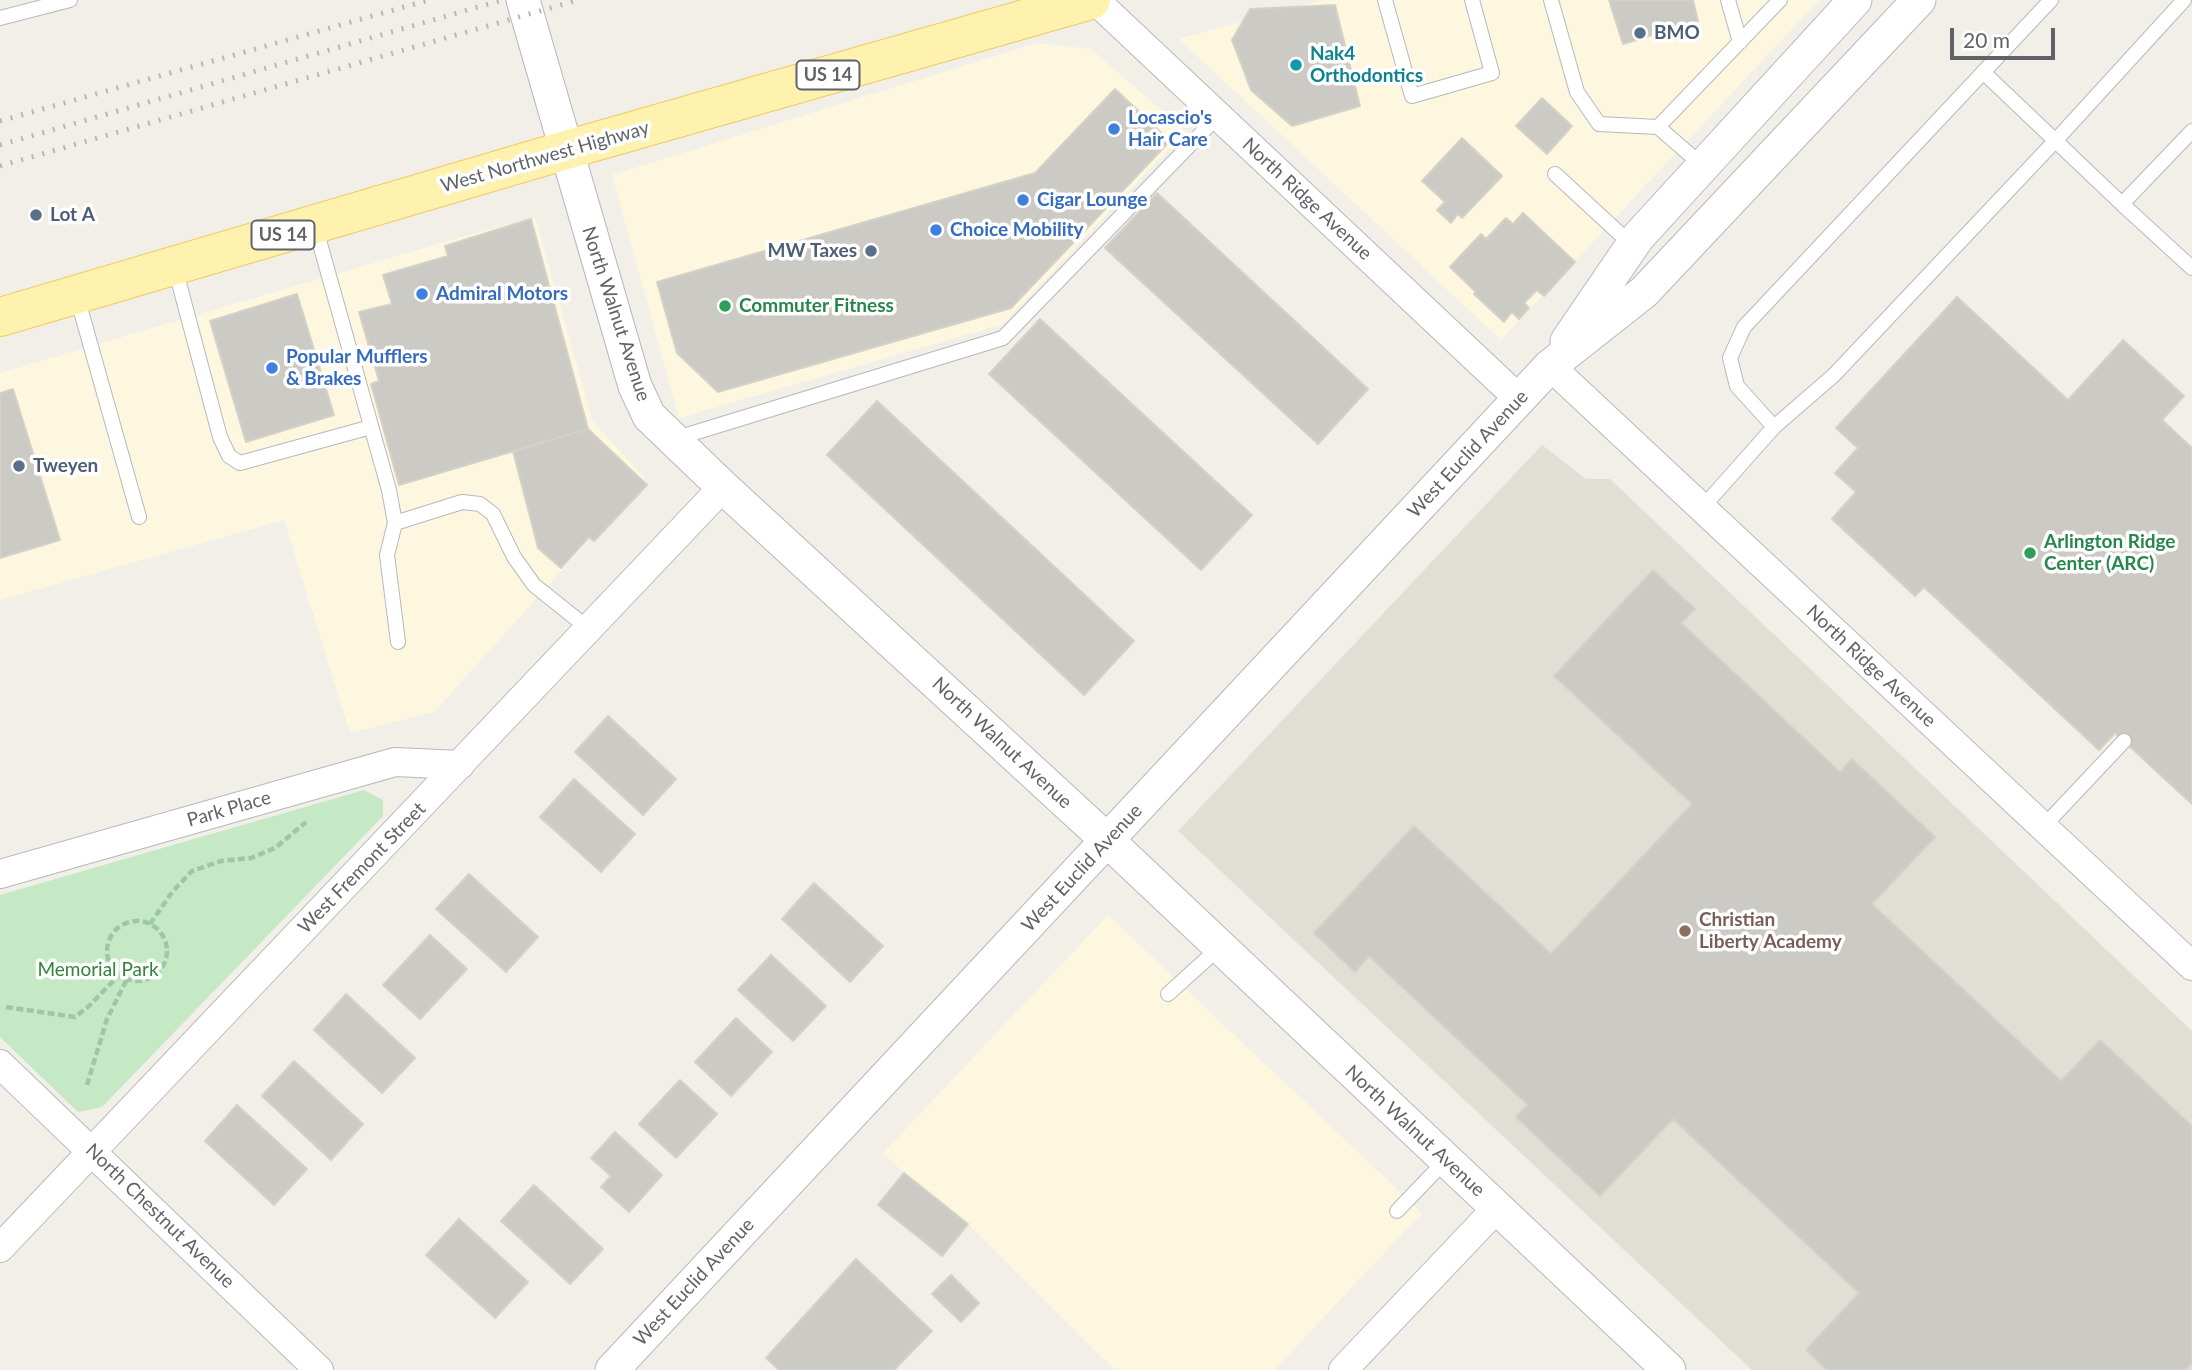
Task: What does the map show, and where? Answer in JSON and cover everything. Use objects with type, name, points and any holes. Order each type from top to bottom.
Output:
[{"type":"main road","name":"West Northwest Highway","points":[[0,317],[565,150],[1093,0]]},
{"type":"street","name":"North Walnut Avenue","points":[[523,0],[635,386],[649,416],[1108,841],[1670,1370]]},
{"type":"street","name":"North Ridge Avenue","points":[[1093,0],[1520,399]]},
{"type":"street","name":"West Euclid Avenue","points":[[612,1370],[1550,366],[1632,245],[1855,0]]},
{"type":"street","name":"West Euclid Avenue","points":[[1550,366],[1644,292],[1919,0]]},
{"type":"street","name":"North Ridge Avenue","points":[[1550,366],[2192,966]]},
{"type":"street","name":"West Fremont Street","points":[[0,1248],[723,487]]},
{"type":"street","name":"Park Place","points":[[0,874],[395,762],[460,765]]},
{"type":"street","name":"North Chestnut Avenue","points":[[0,1064],[319,1370]]},
{"type":"street","points":[[1343,1370],[1496,1209]]},
{"type":"lane","points":[[0,18],[70,0]]},
{"type":"lane","points":[[1384,0],[1412,96],[1492,73],[1472,0]]},
{"type":"lane","points":[[1551,0],[1577,92],[1599,124],[1658,127],[1703,166]]},
{"type":"lane","points":[[1728,0],[1740,42]]},
{"type":"lane","points":[[1658,127],[1780,0]]},
{"type":"lane","points":[[1774,427],[1737,386],[1730,358],[1744,327],[2050,0]]},
{"type":"lane","points":[[1702,508],[1774,427],[1834,375],[2056,141],[2184,0]]},
{"type":"lane","points":[[1983,72],[2192,268]]},
{"type":"lane","points":[[674,439],[1003,338],[1218,116]]},
{"type":"lane","points":[[2122,204],[2192,131]]},
{"type":"lane","points":[[1555,174],[1632,245]]},
{"type":"lane","points":[[315,225],[389,490],[395,523],[387,555],[398,642]]},
{"type":"lane","points":[[174,267],[220,437],[229,456],[240,463],[372,427]]},
{"type":"lane","points":[[76,295],[139,517]]},
{"type":"lane","points":[[395,523],[461,502],[480,504],[493,514],[513,557],[534,585],[589,629]]},
{"type":"lane","points":[[2043,827],[2124,741]]},
{"type":"lane","points":[[1168,994],[1220,947]]},
{"type":"lane","points":[[1396,1211],[1446,1160]]},
{"type":"path","points":[[149,924],[191,871],[220,861],[251,858],[275,848],[316,813]]},
{"type":"path","points":[[140,921],[149,924],[164,938],[167,948],[162,967],[156,975],[137,981],[119,975],[108,959],[109,940],[122,925],[140,921]]},
{"type":"path","points":[[6,1007],[75,1017],[119,975]]},
{"type":"path","points":[[88,1085],[107,1019],[127,979]]},
{"type":"shaded area","points":[[1323,0],[1819,0],[1501,340],[1179,39]]},
{"type":"shaded area","points":[[1037,43],[1091,49],[1186,131],[1003,324],[679,418],[612,175]]},
{"type":"shaded area","points":[[535,217],[593,422],[645,478],[434,712],[350,733],[284,520],[0,600],[0,373]]},
{"type":"shaded area","name":"Christian Liberty Academy","points":[[1542,445],[1586,479],[1610,479],[2192,1031],[2192,1370],[1752,1370],[1178,831]]},
{"type":"shaded area","points":[[1108,915],[1422,1213],[1274,1370],[1115,1370],[968,1224],[883,1153]]},
{"type":"green space","name":"Memorial Park","points":[[364,790],[383,800],[383,816],[102,1107],[78,1112],[0,1037],[0,895]]},
{"type":"building","name":"BMO","points":[[1609,0],[1693,0],[1698,21],[1623,44]]},
{"type":"building","name":"Nak4 Orthodontics","points":[[1335,5],[1360,106],[1292,126],[1251,90],[1232,40],[1250,9]]},
{"type":"building","points":[[1115,89],[1170,141],[1011,308],[718,392],[677,353],[657,282],[1035,173]]},
{"type":"building","points":[[1542,98],[1572,126],[1547,154],[1516,126]]},
{"type":"building","points":[[1462,138],[1502,176],[1462,218],[1458,214],[1451,223],[1437,210],[1445,202],[1422,181]]},
{"type":"building","points":[[1157,193],[1368,389],[1318,444],[1105,248]]},
{"type":"building","points":[[1523,213],[1575,262],[1544,296],[1537,290],[1524,303],[1529,308],[1519,319],[1512,312],[1504,322],[1450,267],[1481,234],[1486,239],[1506,218],[1513,224]]},
{"type":"building","points":[[531,219],[588,429],[399,485],[371,384],[379,381],[359,312],[392,304],[383,275],[448,256],[445,246]]},
{"type":"building","name":"Popular Mufflers & Brakes","points":[[297,294],[334,415],[246,442],[210,321]]},
{"type":"building","name":"Arlington Ridge Center (ARC)","points":[[1957,297],[2068,400],[2123,340],[2184,396],[2162,420],[2192,448],[2192,804],[2115,733],[2099,750],[1924,587],[1915,596],[1832,519],[1856,492],[1835,473],[1858,448],[1836,428]]},
{"type":"building","points":[[1040,319],[1252,515],[1201,570],[989,374]]},
{"type":"building","name":"Tweyen","points":[[13,389],[60,540],[0,558],[0,393]]},
{"type":"building","points":[[877,401],[1134,641],[1084,695],[827,455]]},
{"type":"building","points":[[588,429],[647,485],[594,541],[589,537],[561,568],[538,548],[513,451]]},
{"type":"building","points":[[1653,570],[1695,609],[1681,623],[1840,772],[1852,759],[1935,837],[1872,904],[2061,1081],[2100,1040],[2192,1126],[2192,1363],[2185,1370],[1827,1370],[1806,1350],[1859,1293],[1673,1119],[1600,1196],[1516,1117],[1528,1105],[1369,956],[1355,972],[1314,933],[1414,826],[1551,954],[1692,804],[1554,676]]},
{"type":"building","points":[[608,716],[676,779],[643,815],[575,752]]},
{"type":"building","points":[[574,779],[635,834],[601,872],[540,817]]},
{"type":"building","points":[[469,874],[538,937],[506,972],[436,909]]},
{"type":"building","points":[[814,883],[883,946],[850,982],[782,919]]},
{"type":"building","points":[[430,935],[467,969],[420,1019],[383,985]]},
{"type":"building","points":[[771,955],[826,1006],[793,1041],[738,990]]},
{"type":"building","points":[[346,994],[415,1058],[382,1093],[314,1030]]},
{"type":"building","points":[[736,1018],[772,1052],[731,1096],[695,1062]]},
{"type":"building","points":[[294,1061],[363,1124],[331,1160],[262,1096]]},
{"type":"building","points":[[680,1080],[717,1114],[676,1158],[639,1124]]},
{"type":"building","points":[[237,1105],[307,1169],[274,1205],[205,1141]]},
{"type":"building","points":[[615,1132],[662,1175],[629,1212],[601,1187],[611,1176],[591,1158]]},
{"type":"building","points":[[904,1173],[968,1224],[942,1256],[878,1205]]},
{"type":"building","points":[[534,1185],[603,1249],[570,1284],[501,1221]]},
{"type":"building","points":[[459,1219],[528,1282],[495,1318],[426,1255]]},
{"type":"building","points":[[856,1259],[932,1331],[894,1370],[779,1370],[766,1358]]},
{"type":"building","points":[[951,1275],[979,1303],[961,1322],[932,1294]]},
{"type":"railway","points":[[0,121],[429,0]]},
{"type":"railway","points":[[0,145],[502,0]]},
{"type":"railway","points":[[0,166],[578,0]]},
{"type":"place","name":"BMO","points":[[1640,33]]},
{"type":"place","name":"Nak4 Orthodontics","points":[[1296,65]]},
{"type":"place","name":"Locascio's Hair Care","points":[[1114,129]]},
{"type":"place","name":"Cigar Lounge","points":[[1023,200]]},
{"type":"place","name":"Lot A","points":[[36,215]]},
{"type":"place","name":"Choice Mobility","points":[[936,230]]},
{"type":"place","name":"MW Taxes","points":[[871,251]]},
{"type":"place","name":"Admiral Motors","points":[[422,294]]},
{"type":"place","name":"Commuter Fitness","points":[[725,306]]},
{"type":"place","name":"Popular Mufflers & Brakes","points":[[272,368]]},
{"type":"place","name":"Tweyen","points":[[19,466]]},
{"type":"place","name":"Arlington Ridge Center (ARC)","points":[[2030,553]]},
{"type":"place","name":"Christian Liberty Academy","points":[[1685,931]]}]
